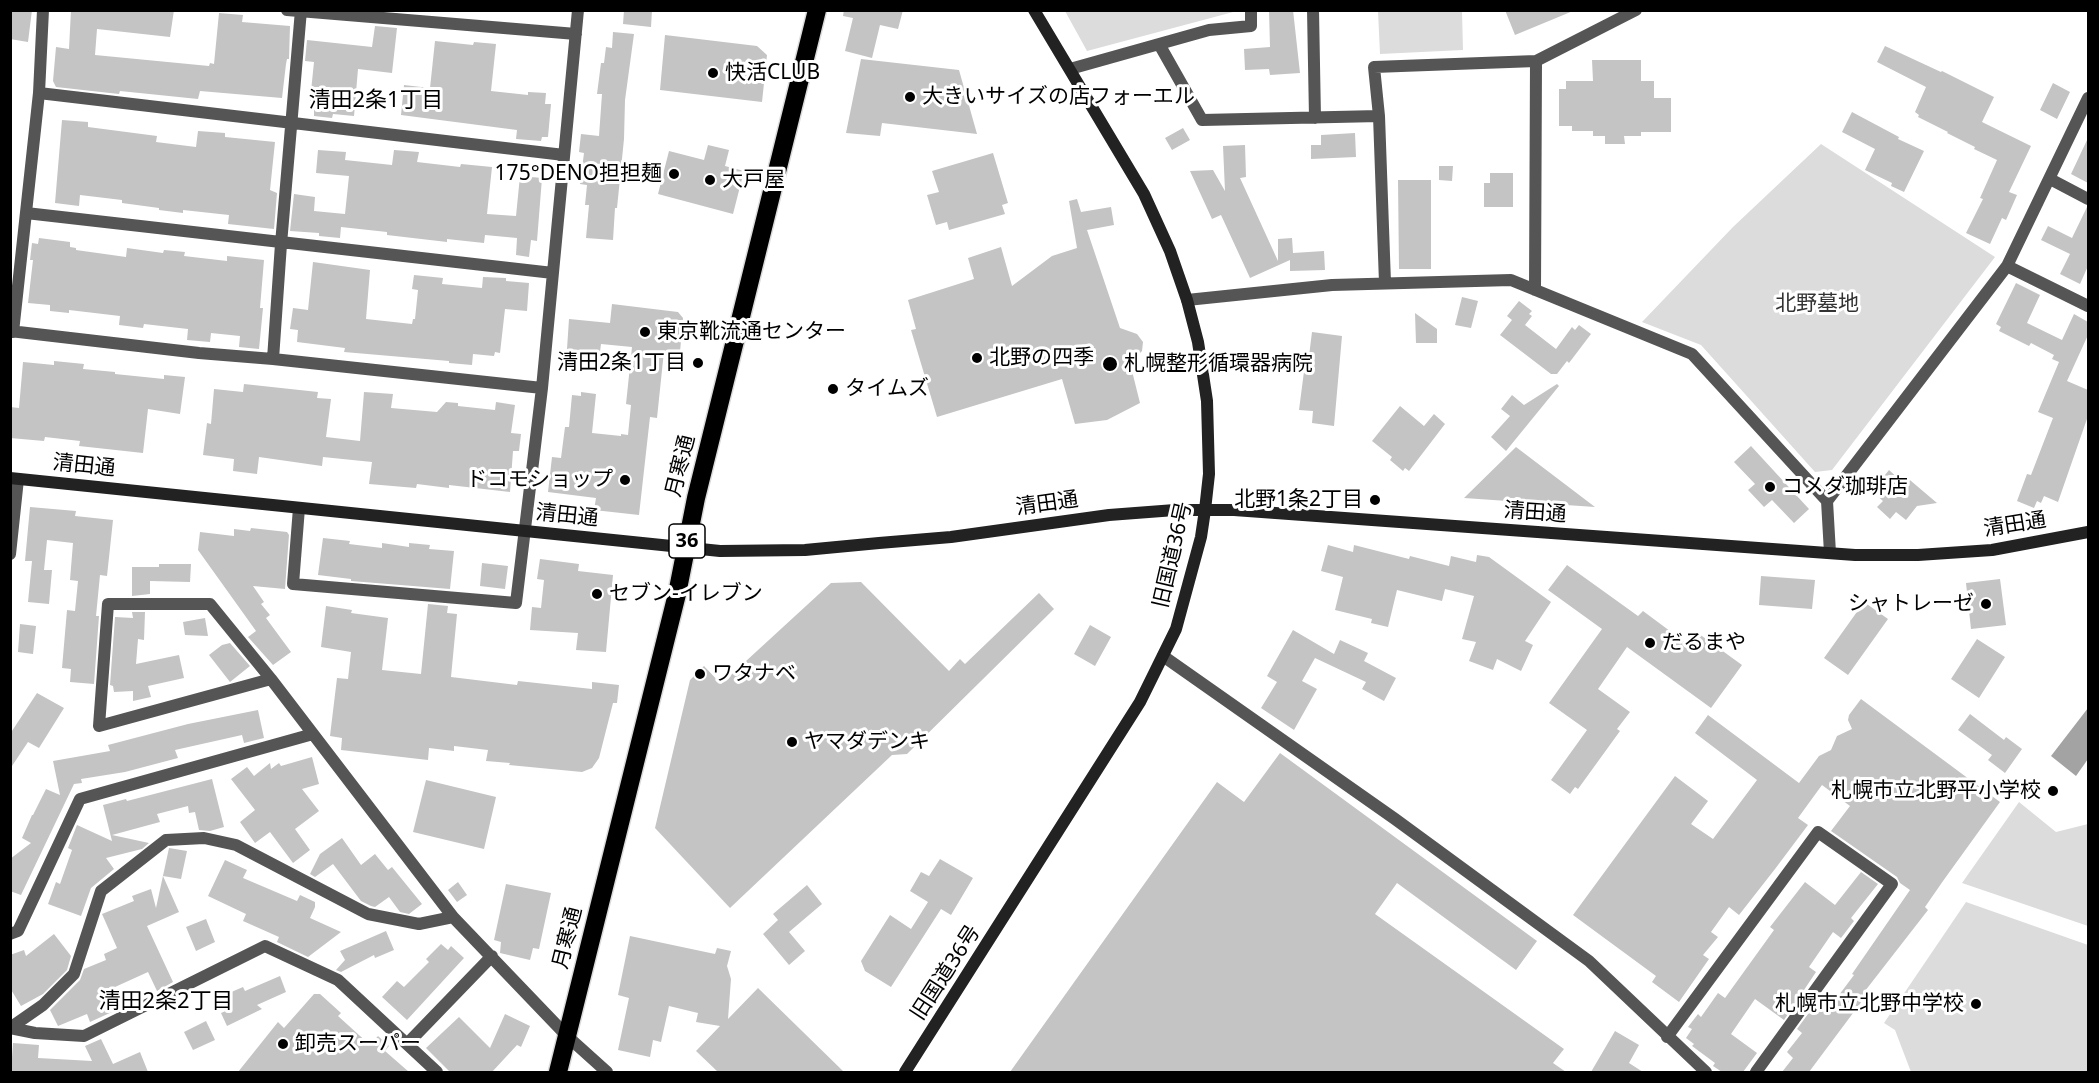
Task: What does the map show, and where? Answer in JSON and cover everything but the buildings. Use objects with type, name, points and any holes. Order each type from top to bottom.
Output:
[{"type":"highway","name":"月寒通","points":[[558,1072],[677,594],[686,548],[817,10]]},
{"type":"street","points":[[43,10],[39,93],[12,332],[542,388]]},
{"type":"street","points":[[287,10],[576,34]]},
{"type":"street","points":[[299,508],[293,584],[516,603],[542,388],[578,10]]},
{"type":"street","name":"旧国道36号","points":[[905,1072],[1140,702],[1176,629],[1201,537],[1205,510],[1209,474],[1207,401],[1198,342],[1187,300],[1170,251],[1144,194],[1034,10]]},
{"type":"street","points":[[1070,69],[1209,30],[1251,26],[1251,10]]},
{"type":"street","points":[[1313,10],[1315,118]]},
{"type":"street","points":[[1384,283],[1379,116],[1374,67],[1536,61],[1636,10]]},
{"type":"street","points":[[273,359],[280,244],[301,11]]},
{"type":"street","points":[[1159,44],[1202,120],[1379,116]]},
{"type":"street","points":[[1535,290],[1536,61]]},
{"type":"street","points":[[39,93],[564,155]]},
{"type":"street","points":[[1827,501],[2007,266],[2088,98]]},
{"type":"street","points":[[2050,179],[2088,199]]},
{"type":"street","points":[[26,213],[280,244],[553,273]]},
{"type":"street","points":[[2007,266],[2088,306]]},
{"type":"street","points":[[1187,300],[1332,285],[1511,280],[1692,354],[1827,501],[1830,553]]},
{"type":"street","points":[[10,554],[14,478]]},
{"type":"street","name":"清田通","points":[[14,478],[720,551],[805,550],[951,537],[1109,515],[1164,510],[1234,510],[1855,555],[1918,555],[1992,550],[2088,532]]},
{"type":"street","points":[[271,679],[99,726],[108,604],[210,604],[271,679],[453,917],[567,1036],[607,1072]]},
{"type":"street","points":[[1163,656],[1395,819],[1589,961],[1706,1072]]},
{"type":"street","points":[[10,934],[18,931],[80,799],[313,734]]},
{"type":"street","points":[[1667,1037],[1818,831],[1892,884],[1756,1072]]},
{"type":"street","points":[[10,1028],[43,1005],[74,974],[101,891],[166,840],[204,838],[236,845],[368,914],[419,924],[453,917]]},
{"type":"street","points":[[10,1028],[35,1033],[84,1036],[265,946],[338,980],[436,1072]]},
{"type":"street","points":[[406,1044],[492,956]]},
{"type":"green space","points":[[1065,11],[1237,11],[1087,51]]},
{"type":"green space","points":[[1378,11],[1462,11],[1463,50],[1380,54]]},
{"type":"green space","name":"北野墓地","points":[[1821,144],[1995,257],[1832,470],[1815,472],[1701,345],[1642,322],[1733,227]]},
{"type":"green space","points":[[2019,802],[2056,832],[2088,824],[2088,926],[1962,883]]},
{"type":"green space","name":"札幌市立北野中学校","points":[[1966,902],[2088,945],[2088,1072],[1911,1072],[1895,1030],[1884,1023]]},
{"type":"shaded area","points":[[2088,708],[2088,759],[2076,776],[2051,756]]},
{"type":"place","name":"快活CLUB","points":[[713,73]]},
{"type":"place","name":"大きいサイズの店フォーエル","points":[[910,97]]},
{"type":"place","name":"175°DENO担担麺","points":[[674,174]]},
{"type":"place","name":"大戸屋","points":[[710,180]]},
{"type":"place","name":"東京靴流通センター","points":[[645,332]]},
{"type":"place","name":"北野の四季","points":[[977,358]]},
{"type":"place","name":"清田2条1丁目","points":[[698,363]]},
{"type":"place","name":"札幌整形循環器病院","points":[[1110,364]]},
{"type":"place","name":"タイムズ","points":[[833,389]]},
{"type":"place","name":"ドコモショップ","points":[[625,480]]},
{"type":"place","name":"コメダ珈琲店","points":[[1770,487]]},
{"type":"place","name":"北野1条2丁目","points":[[1375,500]]},
{"type":"place","name":"セブン-イレブン","points":[[597,594]]},
{"type":"place","name":"シャトレーゼ","points":[[1986,604]]},
{"type":"place","name":"だるまや","points":[[1650,643]]},
{"type":"place","name":"ワタナベ","points":[[700,674]]},
{"type":"place","name":"ヤマダデンキ","points":[[792,742]]},
{"type":"place","name":"札幌市立北野平小学校","points":[[2053,791]]},
{"type":"place","name":"札幌市立北野中学校","points":[[1976,1004]]},
{"type":"place","name":"卸売スーパー","points":[[283,1044]]},
{"type":"district","name":"清田2条1丁目","points":[[376,101]]},
{"type":"district","name":"清田2条2丁目","points":[[166,1002]]}]
